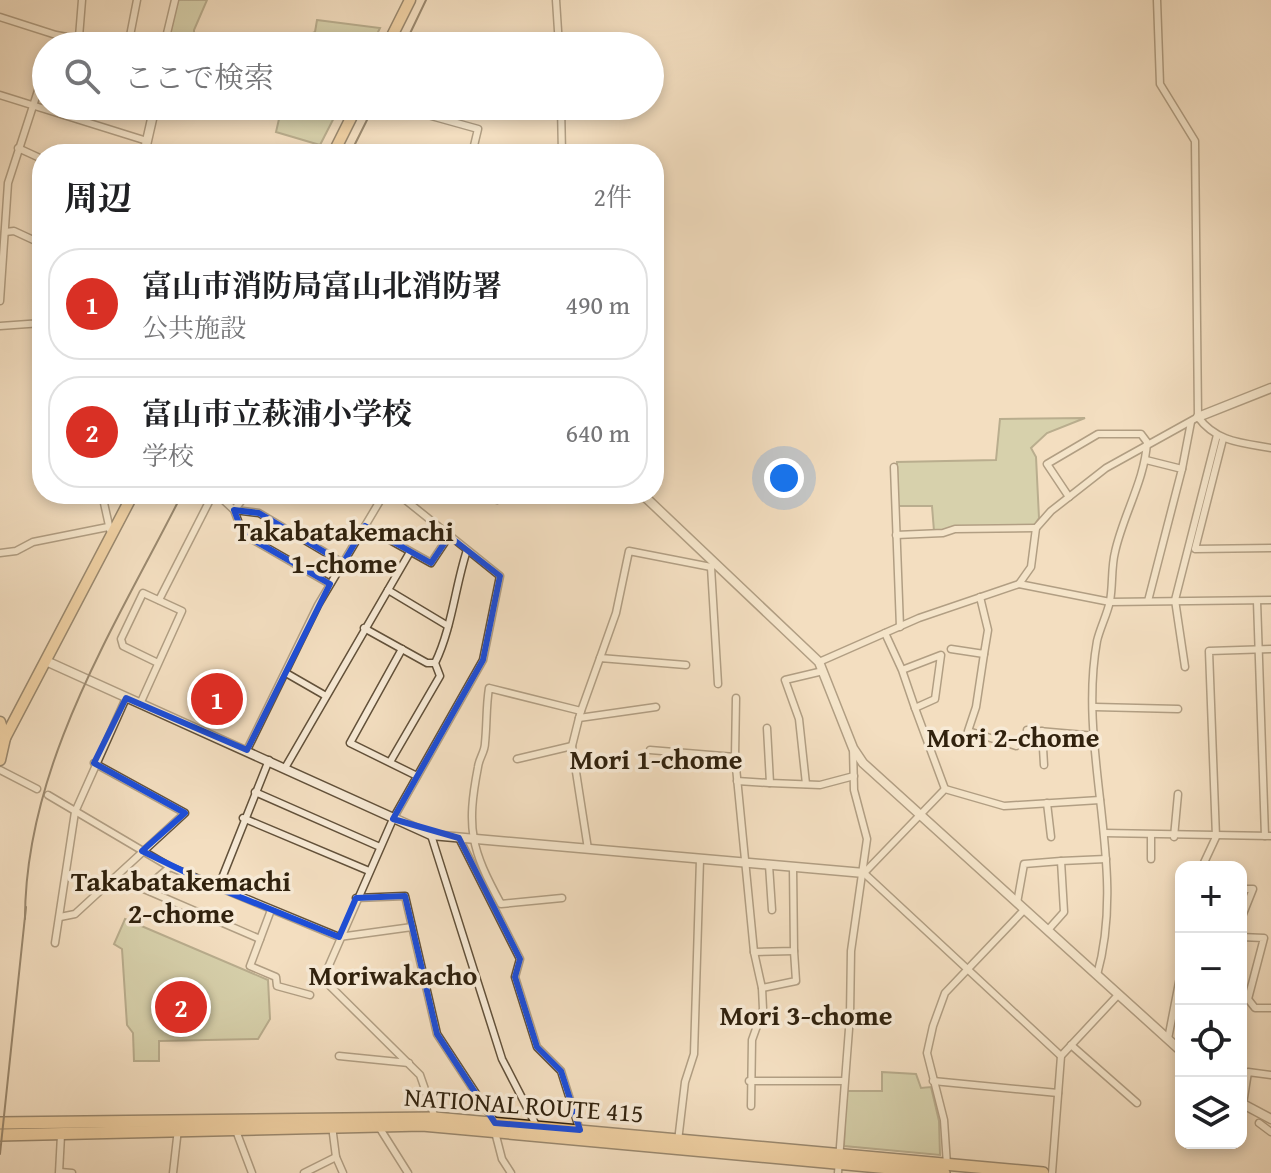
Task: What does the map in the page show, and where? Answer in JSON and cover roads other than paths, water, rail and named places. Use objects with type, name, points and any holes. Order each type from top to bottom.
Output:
[{"type":"highway","name":"NATIONAL ROUTE 415","points":[[0,1135],[61,1128],[435,1122],[678,1143],[839,1163],[1043,1173]]},
{"type":"highway","name":"NATIONAL ROUTE 415","points":[[0,1123],[61,1128]]},
{"type":"main road","points":[[394,32],[410,0]]},
{"type":"main road","points":[[338,144],[350,120]]},
{"type":"main road","points":[[0,760],[5,738],[110,530],[127,504]]},
{"type":"main road","points":[[0,722],[5,738]]},
{"type":"street","points":[[79,32],[82,0]]},
{"type":"street","points":[[132,32],[137,0]]},
{"type":"street","points":[[167,32],[175,0]]},
{"type":"street","points":[[556,0],[558,32]]},
{"type":"street","points":[[1148,601],[1195,419],[1195,141],[1160,84],[1157,0]]},
{"type":"street","points":[[0,17],[47,32]]},
{"type":"street","points":[[0,95],[32,105]]},
{"type":"street","points":[[0,301],[5,232],[2,212],[32,108]]},
{"type":"street","points":[[81,120],[147,141]]},
{"type":"street","points":[[146,144],[152,120]]},
{"type":"street","points":[[446,120],[478,129],[474,144]]},
{"type":"street","points":[[561,120],[562,144]]},
{"type":"street","points":[[18,148],[32,154]]},
{"type":"street","points":[[5,232],[14,231],[32,239]]},
{"type":"street","points":[[0,326],[32,324]]},
{"type":"street","points":[[1019,584],[1031,567],[1036,528],[1069,497],[1147,442],[1271,388]]},
{"type":"street","points":[[1195,419],[1220,437],[1271,448]]},
{"type":"street","points":[[1069,497],[1047,464],[1098,434],[1141,434],[1147,442],[1146,460],[1115,553],[1110,602],[1097,641],[1096,736],[1106,859],[1104,950],[1097,975]]},
{"type":"street","points":[[1220,437],[1195,549],[1271,548]]},
{"type":"street","points":[[1185,667],[1175,600],[1220,437]]},
{"type":"street","points":[[1146,460],[1182,469]]},
{"type":"street","points":[[894,467],[900,627]]},
{"type":"street","points":[[0,553],[16,551],[33,542],[110,530],[104,504]]},
{"type":"street","points":[[159,600],[210,504]]},
{"type":"street","points":[[227,504],[234,510],[243,534],[330,584]]},
{"type":"street","points":[[234,510],[239,504]]},
{"type":"street","points":[[247,750],[330,584],[378,504]]},
{"type":"street","points":[[410,504],[500,576],[483,660],[393,819],[323,979],[420,1075],[435,1122]]},
{"type":"street","points":[[652,504],[821,666],[853,748],[863,763],[1175,1045]]},
{"type":"street","points":[[234,510],[259,513],[343,563]]},
{"type":"street","points":[[365,526],[431,563],[449,536]]},
{"type":"street","points":[[896,535],[943,533],[955,529],[1036,528]]},
{"type":"street","points":[[390,762],[440,676],[435,663],[448,626],[455,588],[467,550]]},
{"type":"street","points":[[588,849],[572,746],[580,714],[616,613],[629,551],[713,565]]},
{"type":"street","points":[[285,768],[410,552]]},
{"type":"street","points":[[713,565],[718,684]]},
{"type":"street","points":[[806,784],[799,719],[785,680],[900,627],[1019,584],[1110,602],[1271,600]]},
{"type":"street","points":[[388,590],[448,626]]},
{"type":"street","points":[[140,704],[182,611],[143,593],[121,639],[123,646],[158,663]]},
{"type":"street","points":[[980,597],[988,630],[976,707],[968,731],[1016,746]]},
{"type":"street","points":[[1104,833],[1174,837],[1268,836],[1257,601]]},
{"type":"street","points":[[364,628],[427,663],[435,663]]},
{"type":"street","points":[[885,633],[902,670],[945,789]]},
{"type":"street","points":[[402,649],[350,743],[417,776]]},
{"type":"street","points":[[951,649],[984,654]]},
{"type":"street","points":[[1205,861],[1216,837],[1209,651],[1271,649]]},
{"type":"street","points":[[902,670],[941,655],[935,699],[915,708]]},
{"type":"street","points":[[600,658],[686,665]]},
{"type":"street","points":[[46,661],[431,835],[864,873],[1061,1056]]},
{"type":"street","points":[[286,673],[326,696]]},
{"type":"street","points":[[562,898],[501,904],[482,869],[471,839],[475,786],[485,748],[485,703],[489,688],[580,714],[656,707]]},
{"type":"street","points":[[55,943],[75,812],[94,763],[126,698]]},
{"type":"street","points":[[736,698],[737,781],[754,952],[763,1009],[752,1040],[751,1106]]},
{"type":"street","points":[[1095,707],[1178,709]]},
{"type":"street","points":[[767,728],[770,783]]},
{"type":"street","points":[[1027,730],[1096,736]]},
{"type":"street","points":[[1042,731],[1044,765]]},
{"type":"street","points":[[517,759],[572,746]]},
{"type":"street","points":[[839,1163],[850,1016],[851,951],[867,839],[854,790],[853,748]]},
{"type":"street","points":[[650,750],[735,757]]},
{"type":"street","points":[[218,888],[243,818],[269,760]]},
{"type":"street","points":[[60,917],[75,914],[185,813],[94,763]]},
{"type":"street","points":[[0,770],[37,789]]},
{"type":"street","points":[[737,781],[820,785],[854,776]]},
{"type":"street","points":[[945,789],[1004,806],[1100,800]]},
{"type":"street","points":[[864,873],[945,789]]},
{"type":"street","points":[[255,792],[380,847]]},
{"type":"street","points":[[1174,837],[1178,794]]},
{"type":"street","points":[[48,795],[170,867],[339,937],[412,927]]},
{"type":"street","points":[[1047,803],[1051,837]]},
{"type":"street","points":[[243,818],[369,871]]},
{"type":"street","points":[[431,835],[502,1059],[537,1130]]},
{"type":"street","points":[[1151,835],[1151,859]]},
{"type":"street","points":[[459,838],[520,959],[515,977],[537,1047],[561,1071],[581,1134]]},
{"type":"street","points":[[678,1143],[685,1082],[694,1054],[700,859]]},
{"type":"street","points":[[946,1170],[944,1120],[927,1053],[945,993],[1021,906],[1024,864],[1106,859]]},
{"type":"street","points":[[1048,930],[1064,912],[1061,861]]},
{"type":"street","points":[[769,865],[772,910]]},
{"type":"street","points":[[170,867],[144,889],[260,939]]},
{"type":"street","points":[[762,988],[796,981],[793,867]]},
{"type":"street","points":[[1247,889],[1253,889],[1247,904]]},
{"type":"street","points":[[356,898],[405,896],[437,1034],[495,1126],[502,1159],[511,1173]]},
{"type":"street","points":[[271,910],[250,966],[276,977],[277,986],[310,995]]},
{"type":"street","points":[[1247,937],[1268,938],[1248,999],[1255,1008],[1271,1008]]},
{"type":"street","points":[[754,952],[794,951]]},
{"type":"street","points":[[390,981],[423,972]]},
{"type":"street","points":[[1052,1173],[1061,1056],[1118,995]]},
{"type":"street","points":[[1168,1039],[1175,1017]]},
{"type":"street","points":[[1071,1045],[1137,1103]]},
{"type":"street","points":[[339,1056],[409,1063]]},
{"type":"street","points":[[1247,1077],[1248,1072],[1271,1075]]},
{"type":"street","points":[[749,1081],[844,1081]]},
{"type":"street","points":[[933,1081],[1058,1093]]},
{"type":"street","points":[[1247,1107],[1271,1119]]},
{"type":"street","points":[[376,1122],[408,1173]]},
{"type":"street","points":[[332,1123],[336,1157],[343,1173]]},
{"type":"street","points":[[1259,1123],[1271,1132]]},
{"type":"street","points":[[234,1125],[252,1173]]},
{"type":"street","points":[[173,1173],[178,1126]]},
{"type":"street","points":[[61,1128],[60,1172],[72,1173]]},
{"type":"street","points":[[304,1173],[336,1157]]},
{"type":"tram line","points":[[411,32],[426,0]]},
{"type":"tram line","points":[[355,144],[367,120]]},
{"type":"tram line","points":[[25,919],[29,862],[40,806],[57,752],[103,646],[177,504]]},
{"type":"tram line","points":[[0,1154],[26,907]]},
{"type":"place","name":"富山市消防局富山北消防署","points":[[217,699]]},
{"type":"place","name":"富山市立萩浦小学校","points":[[181,1007]]},
{"type":"district","name":"Takabatakemachi 1-chome","points":[[344,547]]},
{"type":"district","name":"Mori 2-chome","points":[[1013,737]]},
{"type":"district","name":"Mori 1-chome","points":[[656,759]]},
{"type":"district","name":"Takabatakemachi 2-chome","points":[[181,897]]},
{"type":"district","name":"Moriwakacho","points":[[393,975]]},
{"type":"district","name":"Mori 3-chome","points":[[806,1015]]}]
